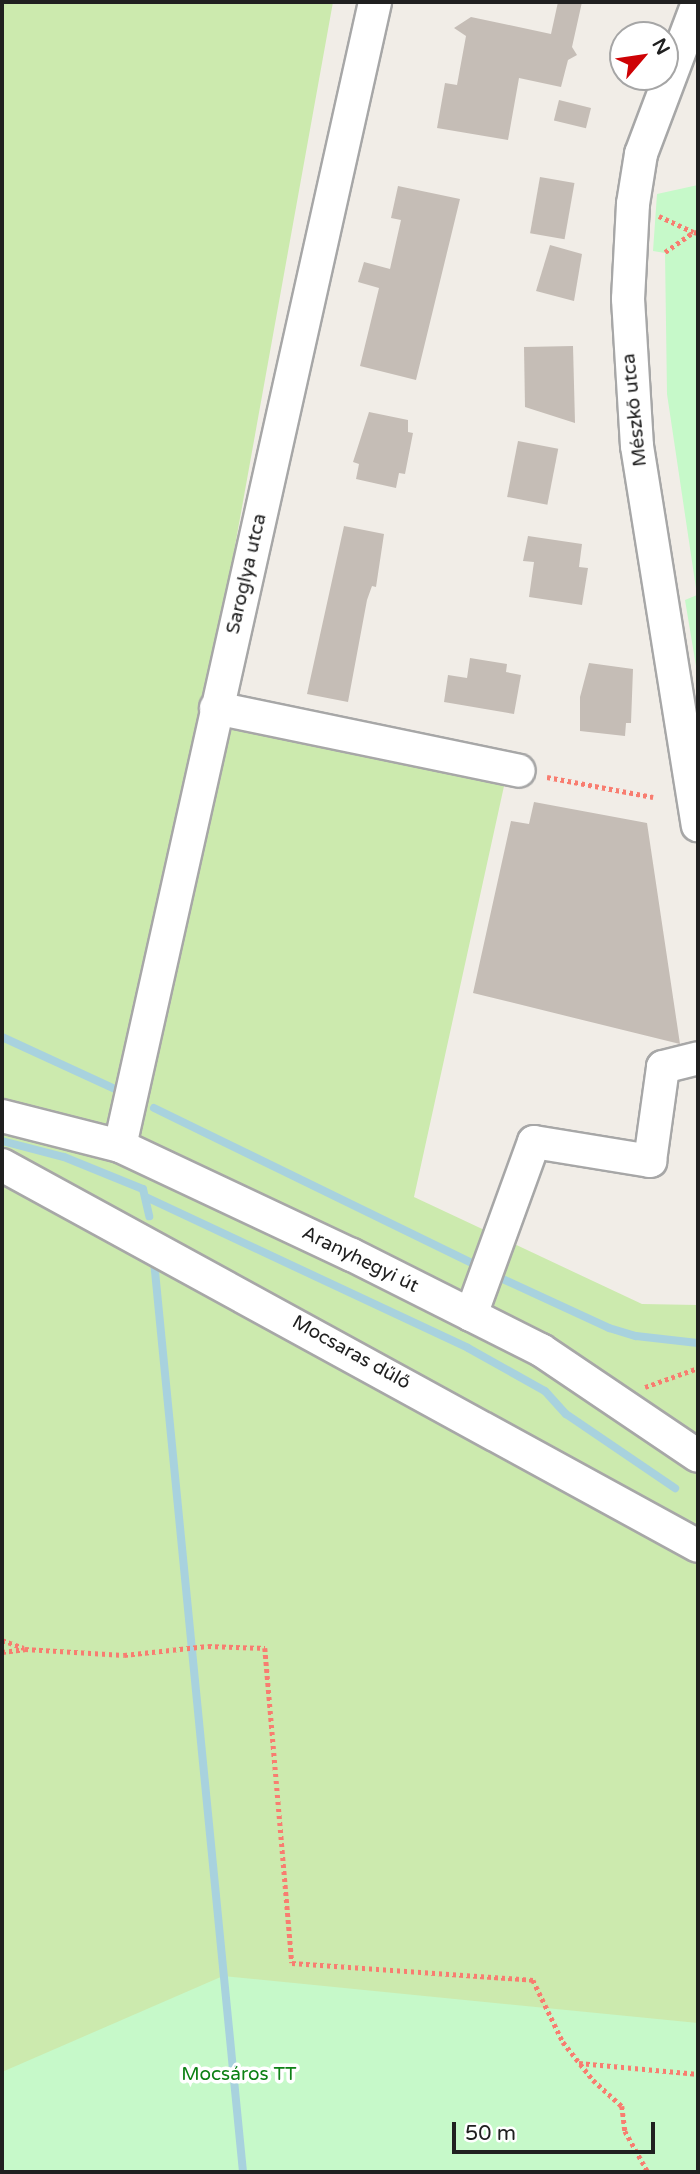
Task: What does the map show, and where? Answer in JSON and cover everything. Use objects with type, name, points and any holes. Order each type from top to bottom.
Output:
[{"type":"street","name":"Saroglya utca","points":[[120,1146],[375,2]]},
{"type":"street","name":"Mészkő utca","points":[[698,3],[641,154],[633,204],[628,299],[637,446],[698,825]]},
{"type":"street","points":[[216,708],[519,771]]},
{"type":"street","points":[[471,1315],[534,1142],[650,1161],[663,1067],[698,1058]]},
{"type":"street","name":"Aranyhegyi út","points":[[2,1116],[120,1146],[471,1315],[541,1350],[697,1452]]},
{"type":"street","name":"Mocsaras dűlő","points":[[2,1165],[698,1546]]},
{"type":"path","points":[[665,252],[694,232],[698,233]]},
{"type":"path","points":[[519,771],[653,797]]},
{"type":"path","points":[[641,1389],[698,1368]]},
{"type":"path","points":[[2,1640],[25,1649]]},
{"type":"path","points":[[2,1652],[25,1649],[124,1655],[208,1646],[265,1648],[292,1963],[533,1980],[563,2042],[579,2063],[622,2106],[625,2131],[648,2172]]},
{"type":"path","points":[[579,2063],[698,2074]]},
{"type":"green space","points":[[2,2],[333,2],[204,718],[506,777],[414,1197],[642,1304],[698,1305],[698,2172],[2,2172]]},
{"type":"green space","points":[[698,185],[698,678],[685,600],[697,595],[667,394],[665,253],[653,251],[657,194]]},
{"type":"green space","name":"Mocsáros TT","points":[[223,1976],[698,2023],[698,2172],[2,2172],[2,2072]]},
{"type":"building","points":[[558,2],[582,2],[572,47],[577,55],[568,60],[561,87],[519,78],[508,140],[437,128],[445,83],[457,85],[466,36],[454,28],[471,17],[551,34]]},
{"type":"building","points":[[559,100],[591,108],[586,128],[554,120]]},
{"type":"building","points":[[540,177],[574,183],[565,239],[530,233]]},
{"type":"building","points":[[398,186],[460,199],[416,380],[360,366],[379,288],[358,282],[364,262],[390,269],[401,220],[391,218]]},
{"type":"building","points":[[550,245],[582,254],[574,301],[536,291]]},
{"type":"building","points":[[573,346],[575,423],[525,407],[524,347]]},
{"type":"building","points":[[369,412],[408,420],[408,432],[413,433],[405,474],[399,473],[396,488],[356,479],[359,464],[353,462]]},
{"type":"building","points":[[518,441],[558,449],[547,505],[507,497]]},
{"type":"building","points":[[344,526],[384,534],[376,587],[372,586],[367,600],[348,702],[307,694]]},
{"type":"building","points":[[528,536],[582,544],[579,567],[588,568],[582,605],[529,597],[534,562],[523,561]]},
{"type":"building","points":[[470,658],[507,664],[506,672],[521,675],[514,714],[444,702],[448,675],[467,678]]},
{"type":"building","points":[[589,663],[633,669],[631,723],[626,723],[625,736],[580,731],[580,697]]},
{"type":"building","points":[[534,802],[647,823],[680,1044],[473,993],[511,821],[529,824]]},
{"type":"waterway","points":[[2,1037],[117,1090]]},
{"type":"waterway","points":[[154,1108],[480,1267]]},
{"type":"waterway","points":[[2,1141],[64,1157],[143,1189],[149,1216]]},
{"type":"waterway","points":[[148,1198],[468,1348],[545,1391],[566,1414],[675,1488]]},
{"type":"waterway","points":[[154,1261],[243,2172]]},
{"type":"waterway","points":[[494,1275],[609,1328],[636,1336],[698,1343]]}]
